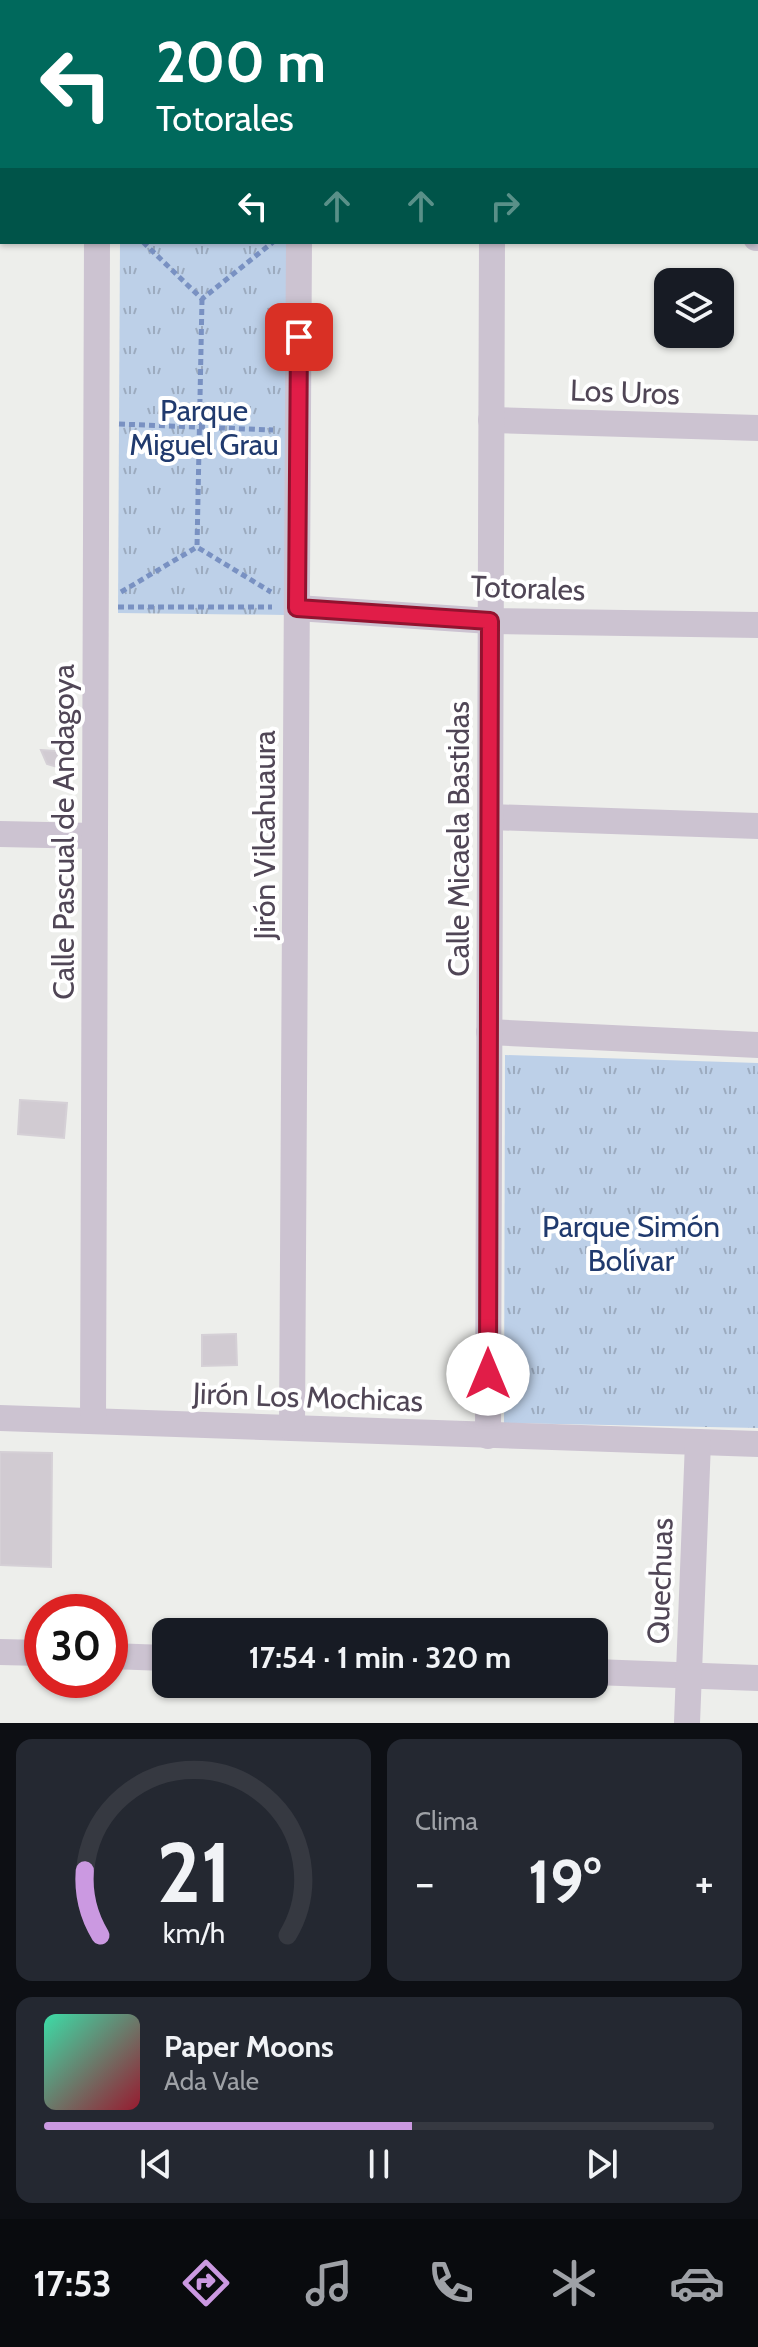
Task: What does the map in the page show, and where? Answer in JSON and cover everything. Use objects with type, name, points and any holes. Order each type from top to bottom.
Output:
[{"type":"street","name":"Calle Pascual de Andagoya","points":[[93,1421],[97,244]]},
{"type":"street","name":"Jirón Vilcahuaura","points":[[292,1428],[299,244]]},
{"type":"street","name":"Calle Micaela Bastidas","points":[[488,1436],[492,244]]},
{"type":"street","name":"Los Uros","points":[[491,420],[758,428]]},
{"type":"street","name":"Totorales","points":[[297,608],[490,621],[758,625]]},
{"type":"street","points":[[490,817],[758,826]]},
{"type":"street","points":[[0,834],[95,836]]},
{"type":"street","points":[[489,1032],[758,1045]]},
{"type":"street","name":"Jirón Los Mochicas","points":[[0,1418],[758,1444]]},
{"type":"street","name":"Quechuas","points":[[687,1723],[698,1442]]},
{"type":"street","points":[[0,1652],[24,1653]]},
{"type":"street","points":[[128,1657],[152,1658]]},
{"type":"street","points":[[608,1672],[758,1678]]},
{"type":"path","points":[[145,244],[202,299],[197,547]]},
{"type":"path","points":[[202,299],[271,244]]},
{"type":"path","points":[[96,423],[298,431]]},
{"type":"path","points":[[96,607],[197,547]]},
{"type":"path","points":[[197,547],[297,608]]},
{"type":"path","points":[[96,607],[297,608]]},
{"type":"green space","name":"Parque Miguel Grau","points":[[120,244],[289,244],[287,615],[118,613]]},
{"type":"green space","name":"Parque Simón Bolívar","points":[[505,1055],[758,1063],[758,1428],[504,1423]]},
{"type":"building","points":[[41,750],[68,752],[67,770],[47,764]]},
{"type":"building","points":[[20,1100],[67,1103],[64,1138],[18,1134]]},
{"type":"building","points":[[236,1334],[237,1365],[202,1366],[202,1335]]},
{"type":"building","points":[[0,1452],[52,1453],[51,1567],[0,1565]]},
{"type":"route","points":[[299,337],[297,608],[490,621],[488,1374]]}]
